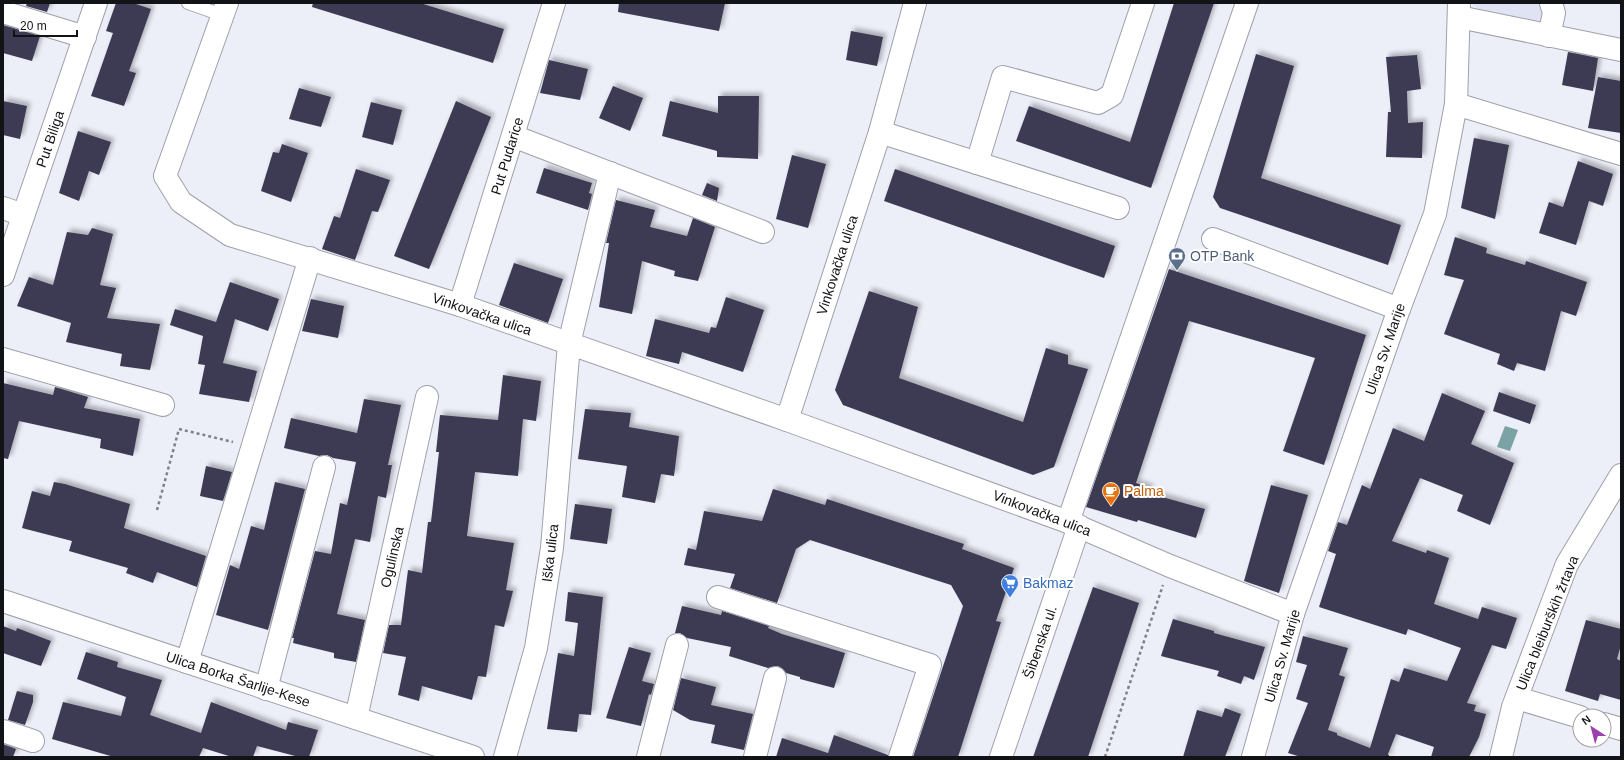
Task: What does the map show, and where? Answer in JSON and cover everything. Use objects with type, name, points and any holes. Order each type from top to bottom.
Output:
[{"type":"street","name":"Put Biliga","points":[[3,275],[96,3]]},
{"type":"street","name":"Vinkovačka ulica","points":[[788,420],[880,132],[915,3]]},
{"type":"street","points":[[977,163],[1003,77],[1098,103],[1112,95],[1144,3]]},
{"type":"street","name":"Šibenska ul.","points":[[1001,757],[1074,524],[1247,3]]},
{"type":"street","points":[[1549,36],[1554,12],[1551,3]]},
{"type":"street","name":"Put Pudarice","points":[[460,305],[513,136],[549,4]]},
{"type":"street","name":"Vinkovačka ulica","points":[[225,9],[166,176],[181,202],[230,235],[310,258],[460,305],[788,420],[1074,524],[1170,566],[1293,614]]},
{"type":"street","points":[[1459,10],[1549,36],[1621,50]]},
{"type":"street","name":"Ulica Sv. Marije","points":[[1253,757],[1293,614],[1399,309],[1435,214],[1456,104],[1459,10]]},
{"type":"street","points":[[3,12],[85,37]]},
{"type":"street","points":[[1456,104],[1621,154]]},
{"type":"street","points":[[880,132],[1118,208]]},
{"type":"street","points":[[513,136],[763,232]]},
{"type":"street","name":"Iška ulica","points":[[505,757],[536,648],[551,556],[569,344],[610,174]]},
{"type":"street","points":[[3,208],[23,215]]},
{"type":"street","points":[[1213,239],[1399,309]]},
{"type":"street","points":[[187,662],[310,258]]},
{"type":"street","points":[[3,358],[163,406]]},
{"type":"street","name":"Ogulinska","points":[[356,718],[427,397]]},
{"type":"street","points":[[266,688],[324,467]]},
{"type":"street","name":"Ulica bleiburških žrtava","points":[[1501,757],[1513,707],[1567,564],[1621,475]]},
{"type":"street","points":[[718,597],[930,665],[900,757]]},
{"type":"street","name":"Ulica Borka Šarlije-Kese","points":[[3,602],[473,757]]},
{"type":"street","points":[[648,757],[677,644]]},
{"type":"street","points":[[755,757],[775,678]]},
{"type":"street","points":[[1517,698],[1572,715]]},
{"type":"street","points":[[3,731],[33,741]]},
{"type":"lane","points":[[188,3],[225,9]]},
{"type":"path","points":[[157,510],[179,429],[253,446]]},
{"type":"path","points":[[1105,757],[1170,566]]},
{"type":"shaded area","points":[[1471,3],[1565,3],[1564,29],[1481,11]]},
{"type":"shaded area","points":[[1505,426],[1518,430],[1510,451],[1497,447]]},
{"type":"building","points":[[27,3],[50,3],[47,12],[26,6]]},
{"type":"building","points":[[116,3],[133,3],[151,9],[129,71],[136,73],[124,106],[91,96],[113,33],[106,31]]},
{"type":"building","points":[[313,3],[420,3],[504,29],[493,63],[312,7]]},
{"type":"building","points":[[619,3],[725,3],[719,31],[618,12]]},
{"type":"building","points":[[1174,3],[1214,3],[1151,188],[1016,141],[1029,106],[1130,142]]},
{"type":"building","points":[[3,25],[40,36],[32,61],[3,53]]},
{"type":"building","points":[[851,31],[883,37],[877,66],[846,60]]},
{"type":"building","points":[[1568,52],[1598,58],[1593,91],[1562,85]]},
{"type":"building","points":[[1256,54],[1294,66],[1261,178],[1401,225],[1388,265],[1220,208],[1213,197]]},
{"type":"building","points":[[1417,55],[1421,89],[1407,91],[1408,123],[1423,122],[1422,158],[1386,157],[1388,112],[1391,112],[1386,57]]},
{"type":"building","points":[[549,60],[588,69],[580,100],[540,93]]},
{"type":"building","points":[[1598,77],[1621,81],[1621,133],[1588,128]]},
{"type":"building","points":[[613,86],[643,98],[630,131],[599,118]]},
{"type":"building","points":[[299,88],[331,97],[321,127],[289,119]]},
{"type":"building","points":[[718,96],[759,96],[758,159],[717,157],[717,151],[662,136],[670,101],[718,113]]},
{"type":"building","points":[[3,101],[27,106],[20,139],[3,135]]},
{"type":"building","points":[[456,101],[491,117],[429,269],[394,256]]},
{"type":"building","points":[[371,102],[402,110],[393,145],[362,137]]},
{"type":"building","points":[[78,131],[111,142],[99,175],[89,171],[79,201],[59,193]]},
{"type":"building","points":[[1474,138],[1509,145],[1495,219],[1461,208]]},
{"type":"building","points":[[282,144],[308,153],[291,202],[261,191],[273,152],[279,153]]},
{"type":"building","points":[[792,155],[826,164],[808,228],[776,219]]},
{"type":"building","points":[[1578,161],[1613,174],[1603,206],[1589,201],[1576,245],[1539,233],[1549,202],[1563,207]]},
{"type":"building","points":[[544,168],[592,183],[589,193],[592,194],[588,210],[536,193]]},
{"type":"building","points":[[356,169],[390,180],[378,212],[372,211],[355,260],[322,249],[334,216],[340,218]]},
{"type":"building","points":[[895,169],[1115,246],[1104,278],[884,201]]},
{"type":"building","points":[[707,183],[719,188],[717,201],[702,195]]},
{"type":"building","points":[[616,200],[655,210],[650,227],[687,236],[693,218],[715,227],[698,281],[674,276],[675,271],[642,261],[632,314],[599,307],[609,243],[606,243]]},
{"type":"building","points":[[92,228],[113,234],[100,285],[116,288],[107,318],[160,324],[150,370],[120,366],[122,354],[66,342],[71,323],[17,306],[29,277],[53,285],[67,232],[88,235]]},
{"type":"building","points":[[1455,237],[1487,248],[1486,253],[1525,265],[1526,261],[1587,282],[1576,316],[1561,311],[1545,371],[1517,363],[1514,371],[1497,364],[1500,354],[1444,334],[1464,280],[1444,275]]},
{"type":"building","points":[[514,263],[563,279],[548,323],[499,305]]},
{"type":"building","points":[[1169,269],[1366,335],[1324,465],[1283,451],[1315,358],[1189,321],[1136,483],[1150,488],[1148,493],[1205,509],[1196,538],[1138,520],[1137,522],[1086,507]]},
{"type":"building","points":[[230,282],[279,299],[268,331],[235,319],[223,363],[257,371],[249,402],[199,394],[205,365],[198,364],[203,336],[170,325],[175,309],[216,322]]},
{"type":"building","points":[[869,291],[918,307],[899,378],[1023,422],[1046,348],[1068,355],[1068,364],[1088,369],[1054,467],[1033,475],[843,405],[835,390]]},
{"type":"building","points":[[726,297],[764,310],[743,372],[682,352],[679,364],[646,356],[655,319],[709,333],[711,327],[716,328]]},
{"type":"building","points":[[311,299],[344,306],[338,338],[302,331]]},
{"type":"building","points":[[503,375],[541,381],[536,421],[523,419],[518,476],[475,472],[467,536],[514,543],[506,590],[513,591],[504,627],[495,625],[486,677],[478,676],[472,700],[422,686],[419,701],[398,695],[406,657],[383,653],[389,625],[401,625],[408,570],[422,573],[428,522],[431,522],[439,452],[436,452],[440,415],[498,420]]},
{"type":"building","points":[[3,383],[53,395],[55,387],[88,397],[84,408],[140,419],[133,456],[100,448],[101,439],[19,421],[8,459],[3,458]]},
{"type":"building","points":[[1499,392],[1536,405],[1530,424],[1493,411]]},
{"type":"building","points":[[1442,393],[1485,411],[1471,444],[1514,463],[1490,525],[1457,511],[1463,495],[1420,478],[1392,541],[1426,553],[1427,550],[1449,558],[1434,604],[1478,619],[1482,607],[1517,618],[1506,649],[1492,645],[1467,703],[1476,705],[1474,711],[1486,714],[1479,737],[1469,757],[1431,757],[1434,747],[1396,734],[1388,754],[1390,757],[1301,757],[1288,753],[1308,703],[1296,699],[1307,665],[1296,662],[1303,636],[1348,648],[1339,675],[1345,677],[1328,730],[1370,748],[1391,679],[1399,682],[1404,668],[1447,681],[1461,648],[1408,629],[1406,635],[1319,607],[1336,554],[1328,551],[1338,522],[1347,525],[1362,485],[1370,489],[1393,428],[1424,441]]},
{"type":"building","points":[[364,399],[401,405],[388,465],[392,465],[386,498],[378,496],[370,542],[355,539],[337,614],[365,620],[356,662],[334,658],[334,653],[293,643],[294,638],[292,638],[315,551],[331,554],[340,503],[347,505],[356,462],[333,458],[327,455],[319,456],[284,448],[291,418],[357,433]]},
{"type":"building","points":[[585,409],[631,413],[629,427],[679,436],[674,476],[661,474],[655,503],[622,497],[627,466],[578,459]]},
{"type":"building","points":[[206,466],[232,472],[223,501],[200,496]]},
{"type":"building","points":[[54,482],[130,504],[124,528],[206,556],[197,587],[157,572],[153,583],[126,573],[128,568],[69,551],[72,541],[22,528],[32,491],[50,496]]},
{"type":"building","points":[[275,482],[305,489],[268,630],[216,615],[230,565],[239,569],[251,526],[264,530]]},
{"type":"building","points":[[1271,485],[1308,495],[1279,593],[1244,581]]},
{"type":"building","points":[[773,489],[825,505],[827,499],[964,544],[962,549],[1014,568],[996,621],[1001,622],[958,757],[913,757],[963,606],[951,585],[810,540],[796,549],[777,603],[730,588],[735,574],[684,565],[688,548],[696,550],[704,511],[762,521]]},
{"type":"building","points":[[575,504],[612,509],[607,544],[570,539]]},
{"type":"building","points":[[1093,587],[1139,603],[1088,757],[1033,757]]},
{"type":"building","points":[[568,592],[603,597],[591,715],[579,714],[577,732],[547,729],[558,653],[574,656],[578,623],[565,621]]},
{"type":"building","points":[[682,606],[721,615],[722,611],[769,626],[768,628],[782,634],[845,653],[834,688],[800,679],[800,677],[786,673],[778,666],[768,668],[729,656],[731,647],[687,638],[680,633],[675,633]]},
{"type":"building","points":[[1173,619],[1214,631],[1214,633],[1265,647],[1254,680],[1244,676],[1241,684],[1217,676],[1219,671],[1161,656]]},
{"type":"building","points":[[1586,620],[1621,629],[1621,645],[1617,659],[1621,661],[1621,700],[1600,694],[1598,701],[1565,691]]},
{"type":"building","points":[[3,626],[16,631],[17,628],[51,641],[41,666],[3,653]]},
{"type":"building","points":[[629,647],[651,653],[642,681],[654,684],[651,695],[649,694],[641,726],[606,718]]},
{"type":"building","points":[[86,652],[118,662],[117,667],[162,680],[150,715],[201,733],[211,702],[286,730],[288,722],[318,730],[309,757],[299,757],[257,746],[253,757],[232,757],[203,748],[199,757],[114,757],[52,739],[63,702],[121,716],[126,697],[77,679]]},
{"type":"building","points":[[681,678],[716,687],[711,705],[753,714],[744,750],[711,743],[715,725],[690,720],[673,710]]},
{"type":"building","points":[[17,691],[33,695],[33,702],[25,725],[8,720]]},
{"type":"building","points":[[1225,708],[1241,714],[1225,757],[1183,757],[1197,710],[1222,717]]},
{"type":"building","points":[[834,735],[888,755],[888,757],[776,757],[782,738],[828,753]]},
{"type":"building","points":[[3,744],[16,749],[13,757],[3,757]]},
{"type":"place","name":"OTP Bank","points":[[1177,271]]},
{"type":"place","name":"Palma","points":[[1111,506]]},
{"type":"place","name":"Bakmaz","points":[[1010,598]]}]
